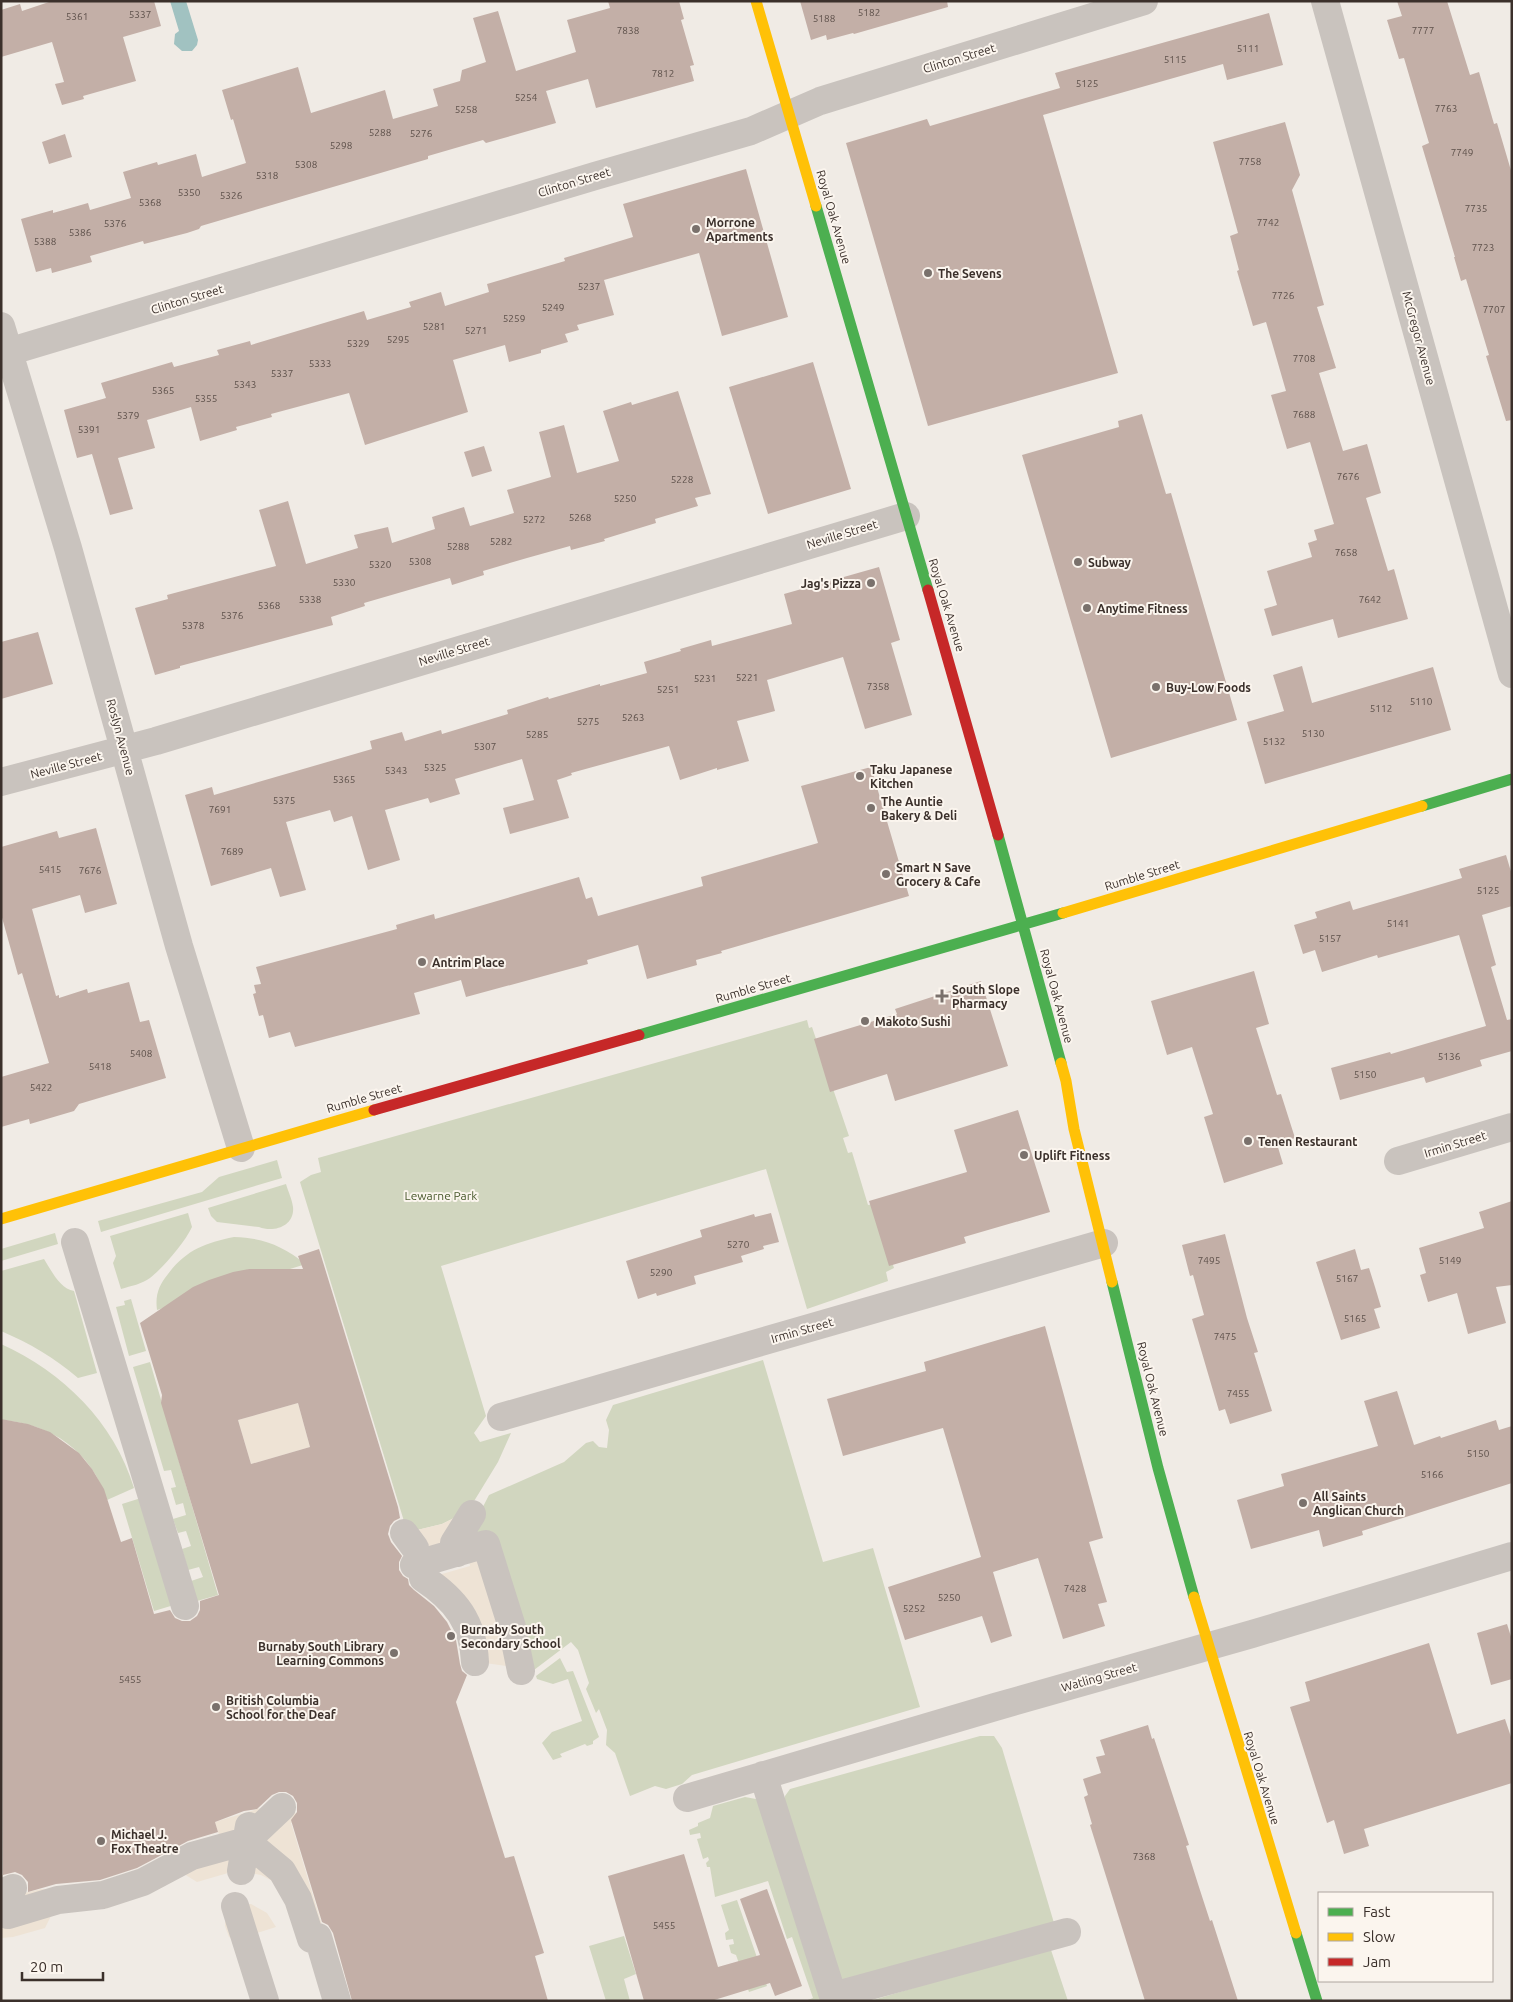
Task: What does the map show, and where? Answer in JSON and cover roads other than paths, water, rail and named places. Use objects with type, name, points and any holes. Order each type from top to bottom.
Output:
[{"type":"street","name":"Royal Oak Avenue","points":[[756,1],[964,709],[1066,1082],[1074,1129],[1104,1243],[1158,1468],[1208,1647],[1317,2001]]},
{"type":"street","name":"Clinton Street","points":[[5,353],[751,131],[820,101],[1144,1]]},
{"type":"street","name":"McGregor Avenue","points":[[1325,1],[1512,674]]},
{"type":"street","name":"Roslyn Avenue","points":[[1,326],[5,353],[68,548],[179,946],[241,1148]]},
{"type":"street","name":"Neville Street","points":[[1,782],[124,750],[906,516]]},
{"type":"street","name":"Rumble Street","points":[[1,1219],[241,1148],[1023,925],[1512,779]]},
{"type":"street","name":"Irmin Street","points":[[1398,1161],[1512,1127]]},
{"type":"street","points":[[76,1242],[185,1606]]},
{"type":"street","name":"Irmin Street","points":[[501,1418],[1104,1243]]},
{"type":"street","points":[[456,1553],[454,1543],[472,1514]]},
{"type":"street","points":[[470,1637],[450,1598],[415,1559],[456,1553],[486,1544],[496,1596],[521,1671]]},
{"type":"street","name":"Watling Street","points":[[687,1798],[995,1706],[1208,1647],[1512,1556]]},
{"type":"street","points":[[470,1637],[496,1596]]},
{"type":"street","points":[[470,1637],[508,1629]]},
{"type":"street","points":[[763,1775],[833,1996],[1068,1932]]},
{"type":"street","points":[[13,1888],[1,1893],[5,1923],[58,1900],[103,1895],[116,1888],[143,1882],[216,1842],[246,1841],[282,1808]]},
{"type":"street","points":[[241,1871],[252,1810]]},
{"type":"street","points":[[246,1841],[282,1871],[298,1899],[311,1939],[318,1937],[337,2001]]},
{"type":"street","points":[[235,1906],[265,2001]]},
{"type":"water","points":[[170,1],[186,1],[198,40],[197,45],[192,51],[182,51],[174,44],[175,34],[179,31]]},
{"type":"place","name":"Morrone Apartments","points":[[696,229]]},
{"type":"place","name":"The Sevens","points":[[928,273]]},
{"type":"place","name":"Subway","points":[[1078,562]]},
{"type":"place","name":"Jag's Pizza","points":[[871,583]]},
{"type":"place","name":"Anytime Fitness","points":[[1087,608]]},
{"type":"place","name":"Buy-Low Foods","points":[[1156,687]]},
{"type":"place","name":"Taku Japanese Kitchen","points":[[860,776]]},
{"type":"place","name":"The Auntie Bakery & Deli","points":[[871,808]]},
{"type":"place","name":"Smart N Save Grocery & Cafe","points":[[886,874]]},
{"type":"place","name":"Antrim Place","points":[[422,962]]},
{"type":"place","name":"South Slope Pharmacy","points":[[942,996]]},
{"type":"place","name":"Makoto Sushi","points":[[865,1021]]},
{"type":"place","name":"Tenen Restaurant","points":[[1248,1141]]},
{"type":"place","name":"Uplift Fitness","points":[[1024,1155]]},
{"type":"place","name":"All Saints Anglican Church","points":[[1303,1503]]},
{"type":"place","name":"Burnaby South Secondary School","points":[[451,1636]]},
{"type":"place","name":"Burnaby South Library Learning Commons","points":[[394,1653]]},
{"type":"place","name":"British Columbia School for the Deaf","points":[[216,1707]]},
{"type":"place","name":"Michael J. Fox Theatre","points":[[101,1841]]},
{"type":"park label","name":"Lewarne Park","points":[[441,1195]]}]
